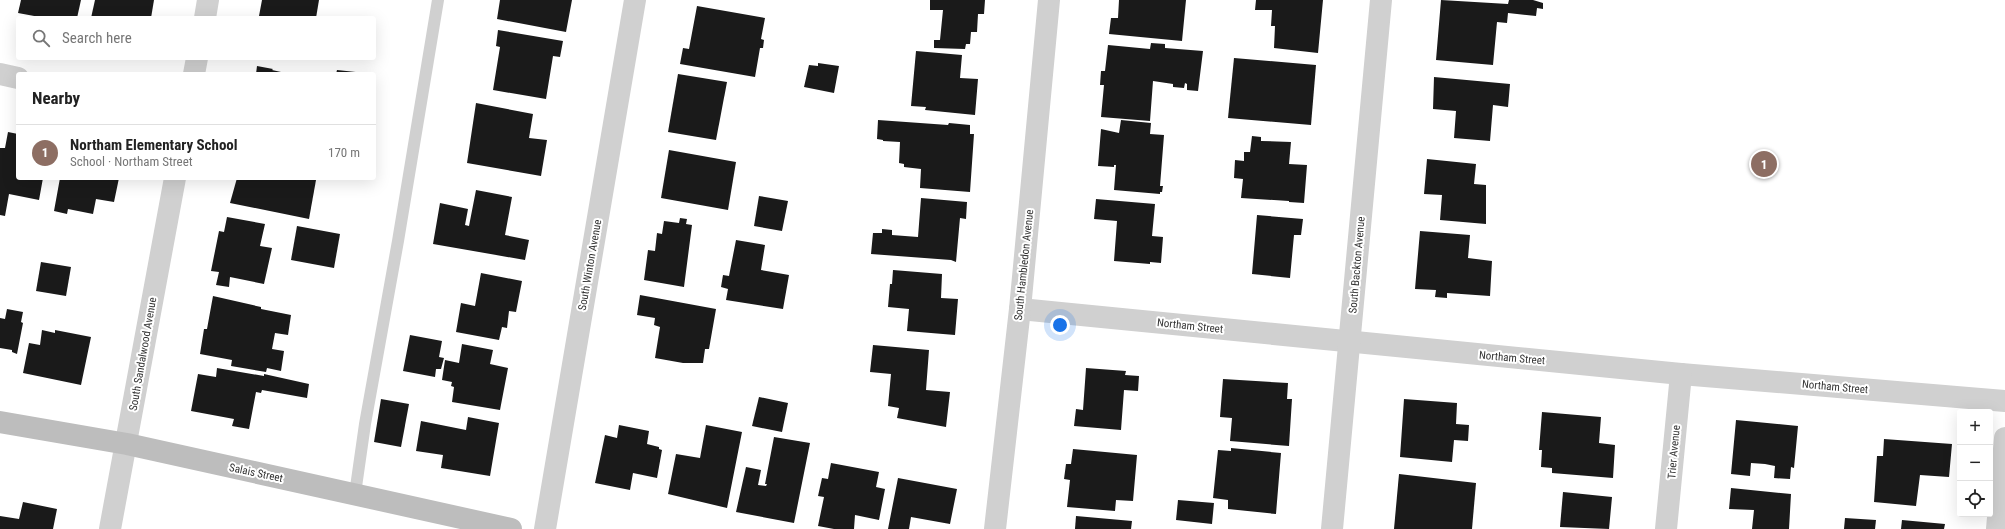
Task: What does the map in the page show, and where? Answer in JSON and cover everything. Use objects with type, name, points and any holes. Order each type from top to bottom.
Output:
[{"type":"street","points":[[205,16],[208,0]]},
{"type":"street","name":"South Winton Avenue","points":[[545,529],[635,0]]},
{"type":"street","name":"South Hambledon Avenue","points":[[995,529],[1020,309],[1049,0]]},
{"type":"street","name":"South Backton Avenue","points":[[1332,529],[1381,0]]},
{"type":"street","points":[[194,72],[197,60]]},
{"type":"street","points":[[0,74],[16,78]]},
{"type":"street","name":"South Sandalwood Avenue","points":[[110,529],[175,180]]},
{"type":"street","name":"Northam Street","points":[[1020,309],[1350,343],[1681,374],[2005,401]]},
{"type":"street","name":"Trier Avenue","points":[[1666,529],[1681,374]]},
{"type":"street","name":"Salais Street","points":[[0,422],[126,444],[511,529]]},
{"type":"street","points":[[1997,529],[2005,438]]},
{"type":"lane","points":[[355,494],[365,424],[398,241],[438,0]]},
{"type":"building","points":[[21,0],[81,0],[77,16],[34,16],[18,13]]},
{"type":"building","points":[[95,0],[154,0],[151,16],[91,16]]},
{"type":"building","points":[[262,0],[319,0],[316,16],[259,16]]},
{"type":"building","points":[[500,0],[572,0],[566,32],[497,19]]},
{"type":"building","points":[[930,0],[985,0],[984,14],[978,14],[977,32],[971,32],[970,44],[966,44],[965,49],[934,48],[934,40],[940,40],[943,10],[930,10]]},
{"type":"building","points":[[1119,0],[1186,0],[1182,41],[1109,34],[1111,18],[1118,18]]},
{"type":"building","points":[[1256,0],[1323,0],[1318,53],[1274,48],[1275,26],[1271,26],[1272,10],[1255,10]]},
{"type":"building","points":[[1441,0],[1508,4],[1509,0],[1533,0],[1543,3],[1543,9],[1537,8],[1536,16],[1508,13],[1507,23],[1497,22],[1493,65],[1436,60]]},
{"type":"building","points":[[697,6],[765,18],[761,39],[764,40],[763,48],[760,48],[755,77],[680,64],[683,48],[689,49]]},
{"type":"building","points":[[498,30],[563,41],[560,57],[553,56],[546,99],[493,90],[500,47],[496,46]]},
{"type":"building","points":[[1151,43],[1165,44],[1165,48],[1203,51],[1198,91],[1187,90],[1187,84],[1185,83],[1184,88],[1173,87],[1173,84],[1153,81],[1150,121],[1101,117],[1104,85],[1100,85],[1101,71],[1105,71],[1108,45],[1150,49]]},
{"type":"building","points":[[916,51],[962,55],[960,78],[978,79],[975,115],[925,110],[926,107],[911,106]]},
{"type":"building","points":[[1234,58],[1316,65],[1311,125],[1228,118]]},
{"type":"building","points":[[818,63],[839,66],[834,93],[804,87],[809,65],[818,66]]},
{"type":"building","points":[[257,66],[281,72],[256,72]]},
{"type":"building","points":[[337,70],[356,72],[336,72]]},
{"type":"building","points":[[678,74],[727,82],[716,140],[668,132]]},
{"type":"building","points":[[1434,77],[1510,84],[1508,107],[1493,105],[1490,141],[1454,138],[1456,111],[1433,109]]},
{"type":"building","points":[[476,103],[533,114],[529,138],[547,140],[541,176],[467,163]]},
{"type":"building","points":[[878,120],[970,125],[970,134],[974,134],[970,192],[920,188],[921,169],[904,167],[904,164],[899,163],[900,142],[883,141],[877,139]]},
{"type":"building","points":[[1121,120],[1151,123],[1150,134],[1164,135],[1160,186],[1163,186],[1160,194],[1114,190],[1116,165],[1114,165],[1114,167],[1098,166],[1101,129],[1119,133]]},
{"type":"building","points":[[8,132],[16,134],[16,180],[43,180],[39,200],[9,194],[5,216],[0,215],[0,148],[5,148]]},
{"type":"building","points":[[1252,136],[1261,137],[1261,141],[1291,142],[1289,164],[1307,165],[1304,203],[1241,198],[1243,179],[1234,178],[1235,160],[1244,161],[1244,152],[1250,152]]},
{"type":"building","points":[[669,150],[736,162],[728,210],[661,198]]},
{"type":"building","points":[[1427,159],[1476,164],[1474,184],[1486,185],[1486,224],[1440,220],[1442,195],[1424,194]]},
{"type":"building","points":[[60,180],[119,180],[114,202],[96,199],[93,214],[68,209],[67,214],[54,211]]},
{"type":"building","points":[[236,180],[316,180],[309,219],[230,203]]},
{"type":"building","points":[[476,190],[512,197],[505,235],[529,240],[525,260],[433,244],[440,203],[468,209],[465,225],[469,226]]},
{"type":"building","points":[[759,196],[788,201],[782,231],[754,226]]},
{"type":"building","points":[[921,198],[967,202],[966,219],[960,218],[956,262],[951,260],[871,254],[873,233],[882,233],[882,229],[892,230],[892,235],[918,237]]},
{"type":"building","points":[[1096,199],[1155,204],[1152,236],[1163,237],[1161,263],[1150,262],[1150,264],[1114,261],[1117,221],[1094,219]]},
{"type":"building","points":[[1257,215],[1303,219],[1301,235],[1294,235],[1290,278],[1252,274]]},
{"type":"building","points":[[227,217],[265,224],[260,246],[272,248],[264,284],[230,277],[229,287],[216,285],[219,272],[211,271],[219,231],[224,232]]},
{"type":"building","points":[[680,218],[687,219],[686,224],[692,225],[684,287],[644,280],[648,250],[655,251],[657,233],[662,234],[664,221],[679,223]]},
{"type":"building","points":[[297,226],[340,234],[334,268],[291,260]]},
{"type":"building","points":[[1420,231],[1470,235],[1468,258],[1492,261],[1490,296],[1447,293],[1447,298],[1435,297],[1436,290],[1415,289]]},
{"type":"building","points":[[736,240],[765,245],[761,270],[789,275],[783,309],[726,300],[728,289],[721,287],[723,275],[729,276]]},
{"type":"building","points":[[41,262],[71,267],[66,296],[36,291]]},
{"type":"building","points":[[893,270],[942,274],[941,298],[958,299],[955,335],[907,331],[909,309],[888,307]]},
{"type":"building","points":[[481,273],[522,281],[516,312],[509,311],[507,328],[502,327],[499,340],[456,332],[461,303],[475,306]]},
{"type":"building","points":[[640,295],[716,309],[709,349],[705,349],[703,363],[683,363],[655,358],[660,327],[654,325],[655,318],[637,315]]},
{"type":"building","points":[[213,296],[261,307],[261,309],[291,315],[288,335],[275,333],[272,349],[284,351],[281,371],[267,368],[266,372],[231,366],[232,360],[200,354],[204,329],[207,329]]},
{"type":"building","points":[[7,309],[23,312],[21,322],[23,323],[17,354],[12,352],[12,350],[0,348],[0,318],[5,319]]},
{"type":"building","points":[[42,330],[55,333],[55,330],[91,337],[81,385],[23,373],[29,343],[40,345]]},
{"type":"building","points":[[410,335],[442,341],[439,357],[444,358],[441,369],[436,369],[435,377],[403,371]]},
{"type":"building","points":[[462,344],[493,350],[490,364],[508,368],[500,410],[452,402],[454,387],[451,386],[452,382],[442,380],[445,360],[459,363]]},
{"type":"building","points":[[873,345],[929,350],[926,390],[950,392],[946,427],[897,418],[899,408],[888,406],[891,374],[870,372]]},
{"type":"building","points":[[217,368],[264,376],[264,374],[309,384],[307,398],[262,390],[261,393],[256,392],[249,429],[232,426],[234,419],[191,411],[198,374],[216,377]]},
{"type":"building","points":[[1086,368],[1126,371],[1125,375],[1139,376],[1138,391],[1124,390],[1121,430],[1074,426],[1076,409],[1083,410]]},
{"type":"building","points":[[1223,379],[1288,383],[1287,399],[1292,399],[1289,446],[1230,441],[1232,418],[1220,417]]},
{"type":"building","points":[[759,397],[788,403],[782,432],[752,426]]},
{"type":"building","points":[[381,399],[409,404],[401,447],[374,442]]},
{"type":"building","points":[[1404,399],[1457,403],[1456,424],[1469,425],[1468,441],[1454,440],[1452,462],[1400,457]]},
{"type":"building","points":[[1542,412],[1601,417],[1599,443],[1615,445],[1613,478],[1552,473],[1552,468],[1541,467],[1542,450],[1539,450]]},
{"type":"building","points":[[468,417],[499,423],[490,476],[441,468],[443,455],[416,451],[421,421],[466,430]]},
{"type":"building","points":[[1736,420],[1798,426],[1794,468],[1791,467],[1790,479],[1774,478],[1775,466],[1765,464],[1751,463],[1750,476],[1731,474]]},
{"type":"building","points":[[619,425],[649,431],[647,444],[659,447],[659,449],[662,450],[657,478],[633,473],[630,490],[595,483],[605,435],[617,438]]},
{"type":"building","points":[[706,425],[742,432],[727,508],[668,494],[676,454],[700,458]]},
{"type":"building","points":[[774,437],[810,443],[794,523],[736,512],[746,467],[761,470],[758,485],[766,486],[767,484],[765,484]]},
{"type":"building","points":[[1884,439],[1952,444],[1949,477],[1920,475],[1916,506],[1874,502],[1877,456],[1883,456]]},
{"type":"building","points":[[1231,448],[1281,453],[1276,514],[1228,509],[1228,500],[1213,498],[1218,450],[1231,451]]},
{"type":"building","points":[[1073,449],[1137,455],[1133,501],[1116,500],[1115,511],[1067,507],[1070,480],[1064,479],[1066,464],[1071,464]]},
{"type":"building","points":[[831,463],[879,472],[876,487],[885,489],[879,520],[855,515],[854,529],[834,529],[818,526],[824,497],[818,496],[822,478],[828,479]]},
{"type":"building","points":[[1399,474],[1476,483],[1472,529],[1394,529]]},
{"type":"building","points":[[898,478],[957,489],[950,524],[911,517],[909,529],[888,529]]},
{"type":"building","points":[[1731,488],[1791,494],[1789,529],[1752,529],[1754,510],[1729,509]]},
{"type":"building","points":[[1563,492],[1612,497],[1609,529],[1560,527]]},
{"type":"building","points":[[1178,500],[1214,503],[1212,524],[1176,520]]},
{"type":"building","points":[[23,502],[57,509],[53,529],[0,529],[0,516],[19,519]]},
{"type":"building","points":[[1076,516],[1132,521],[1131,529],[1075,529]]},
{"type":"building","points":[[1845,518],[1876,520],[1875,529],[1844,529]]},
{"type":"building","points":[[1902,520],[1945,524],[1944,529],[1901,529]]},
{"type":"place","name":"Northam Elementary School","points":[[1764,164]]}]
